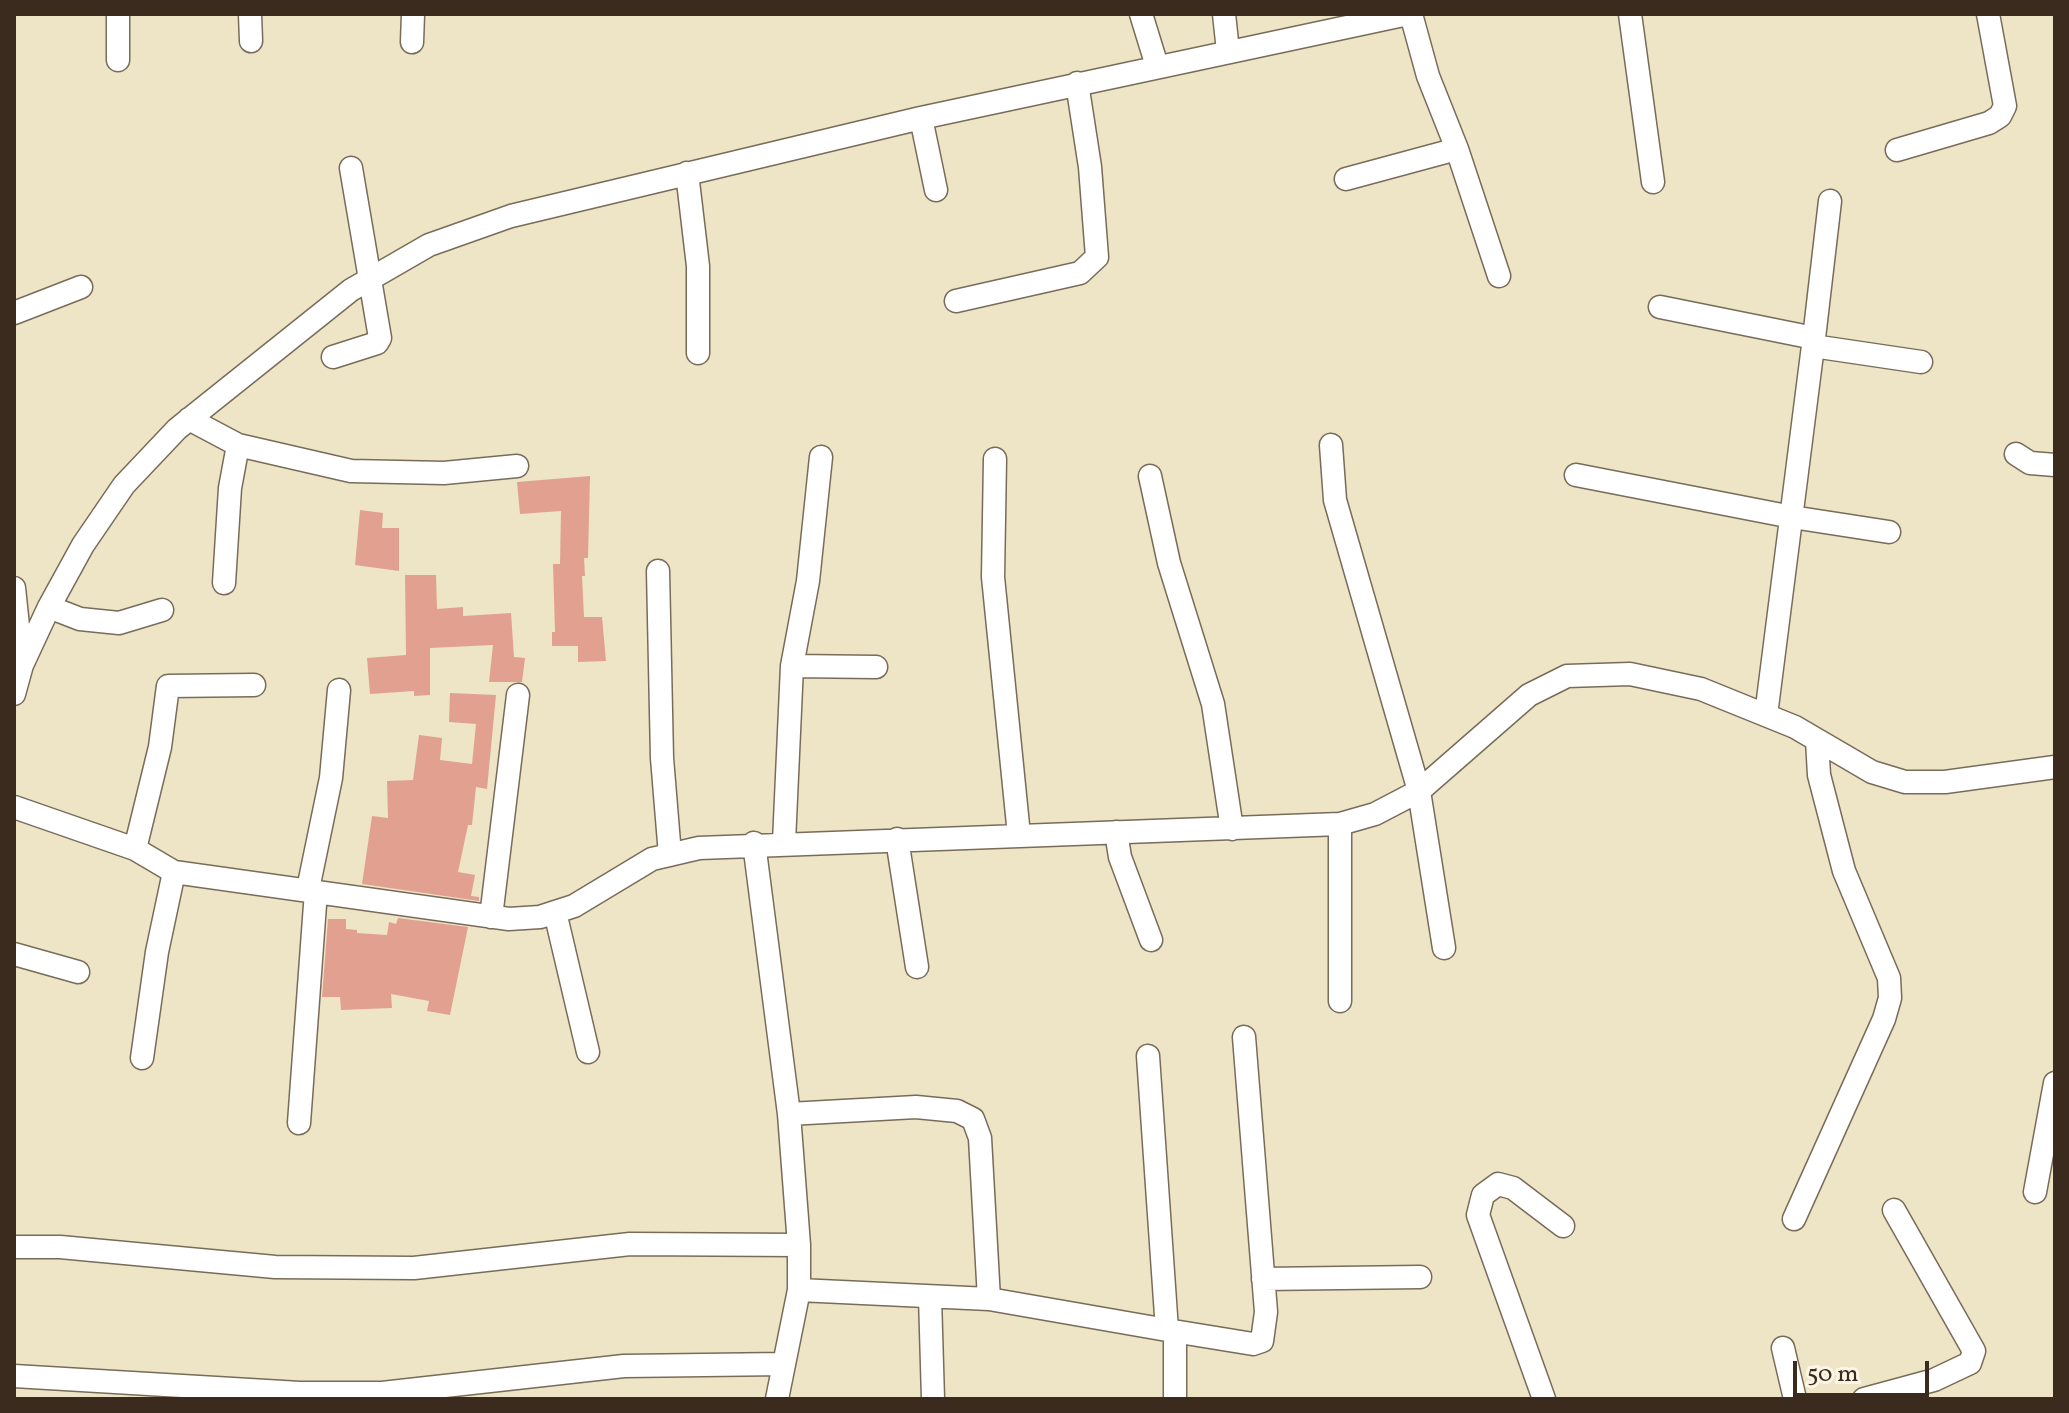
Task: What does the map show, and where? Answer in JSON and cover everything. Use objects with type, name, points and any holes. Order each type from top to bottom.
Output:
[{"type":"street","points":[[118,14],[118,60]]},
{"type":"street","points":[[250,14],[251,41]]},
{"type":"street","points":[[412,42],[413,14]]},
{"type":"street","points":[[1141,14],[1157,66]]},
{"type":"street","points":[[1224,14],[1228,51]]},
{"type":"street","points":[[14,694],[22,665],[83,545],[124,485],[189,419],[369,279],[429,245],[511,216],[921,118],[1228,51],[1344,20],[1409,14],[1499,276]]},
{"type":"street","points":[[1630,14],[1653,182]]},
{"type":"street","points":[[1897,150],[1989,123],[2000,116],[2005,106],[1988,14]]},
{"type":"street","points":[[956,301],[1080,273],[1097,257],[1090,167],[1077,83]]},
{"type":"street","points":[[921,118],[936,190]]},
{"type":"street","points":[[1346,179],[1457,149]]},
{"type":"street","points":[[333,357],[377,343],[380,338],[351,168]]},
{"type":"street","points":[[687,173],[698,266],[698,353]]},
{"type":"street","points":[[1766,715],[1830,201]]},
{"type":"street","points":[[14,313],[81,287]]},
{"type":"street","points":[[1660,307],[1814,342],[1921,362]]},
{"type":"street","points":[[189,419],[238,445],[351,471],[444,473],[517,466]]},
{"type":"street","points":[[224,583],[230,488],[238,445]]},
{"type":"street","points":[[1331,445],[1335,500],[1419,791],[1444,948]]},
{"type":"street","points":[[2016,454],[2030,463],[2055,465]]},
{"type":"street","points":[[784,842],[792,666],[808,581],[821,457]]},
{"type":"street","points":[[995,459],[993,577],[1019,835]]},
{"type":"street","points":[[1576,475],[1792,517],[1889,532]]},
{"type":"street","points":[[1150,476],[1169,563],[1213,704],[1232,829]]},
{"type":"street","points":[[658,571],[662,758],[670,855]]},
{"type":"street","points":[[14,588],[22,665]]},
{"type":"street","points":[[49,607],[80,619],[119,623],[162,610]]},
{"type":"street","points":[[792,666],[876,667]]},
{"type":"street","points":[[14,807],[135,849],[174,872],[491,917],[525,918],[574,906],[652,859],[699,848],[754,843],[1340,824],[1375,814],[1419,791],[1529,695],[1567,676],[1630,674],[1701,689],[1766,715],[1872,772],[1905,782],[1945,782],[2055,767]]},
{"type":"street","points":[[135,849],[160,747],[168,686],[254,685]]},
{"type":"street","points":[[299,1123],[312,890],[331,778],[339,690]]},
{"type":"street","points":[[491,917],[518,695]]},
{"type":"street","points":[[1794,1219],[1884,1019],[1890,998],[1889,978],[1844,871],[1819,775],[1817,740]]},
{"type":"street","points":[[1340,824],[1340,1001]]},
{"type":"street","points":[[1116,832],[1125,871],[1151,940]]},
{"type":"street","points":[[897,839],[917,967]]},
{"type":"street","points":[[754,843],[789,1114],[799,1245],[799,1290],[777,1399]]},
{"type":"street","points":[[142,1058],[157,952],[174,872]]},
{"type":"street","points":[[555,912],[588,1052]]},
{"type":"street","points":[[14,954],[78,972]]},
{"type":"street","points":[[799,1290],[989,1299],[1253,1344],[1262,1341],[1266,1328],[1244,1037]]},
{"type":"street","points":[[1148,1056],[1175,1399]]},
{"type":"street","points":[[2035,1192],[2055,1083]]},
{"type":"street","points":[[789,1114],[916,1107],[957,1111],[973,1119],[980,1138],[989,1299]]},
{"type":"street","points":[[1544,1399],[1478,1215],[1483,1195],[1498,1184],[1513,1188],[1563,1226]]},
{"type":"street","points":[[1864,1399],[1934,1380],[1970,1363],[1974,1351],[1894,1210]]},
{"type":"street","points":[[14,1247],[60,1247],[275,1267],[414,1268],[630,1244],[799,1245]]},
{"type":"street","points":[[1263,1279],[1420,1277]]},
{"type":"street","points":[[930,1297],[933,1399]]},
{"type":"street","points":[[1783,1348],[1795,1399]]},
{"type":"street","points":[[14,1376],[300,1393],[382,1393],[624,1366],[784,1364]]},
{"type":"building","points":[[590,476],[588,558],[584,558],[585,576],[582,576],[584,617],[602,617],[606,661],[578,662],[578,646],[552,646],[552,632],[555,632],[553,564],[560,564],[561,511],[520,514],[517,482]]},
{"type":"building","points":[[360,510],[383,513],[382,528],[399,528],[399,571],[355,565]]},
{"type":"building","points":[[405,575],[436,575],[437,609],[463,607],[463,616],[511,613],[514,657],[525,658],[522,682],[489,682],[493,645],[430,648],[430,695],[414,696],[414,691],[370,694],[367,658],[406,655]]},
{"type":"building","points":[[450,693],[496,695],[487,789],[476,787],[472,825],[468,825],[458,872],[475,875],[471,896],[479,897],[479,901],[362,884],[372,816],[388,818],[387,781],[413,780],[419,735],[442,738],[440,760],[472,764],[476,724],[449,722]]},
{"type":"building","points":[[398,918],[468,927],[450,1015],[427,1011],[429,1001],[391,994],[392,1008],[341,1010],[340,997],[322,997],[328,919],[346,919],[346,929],[357,930],[357,933],[387,935],[389,922],[396,924]]}]
